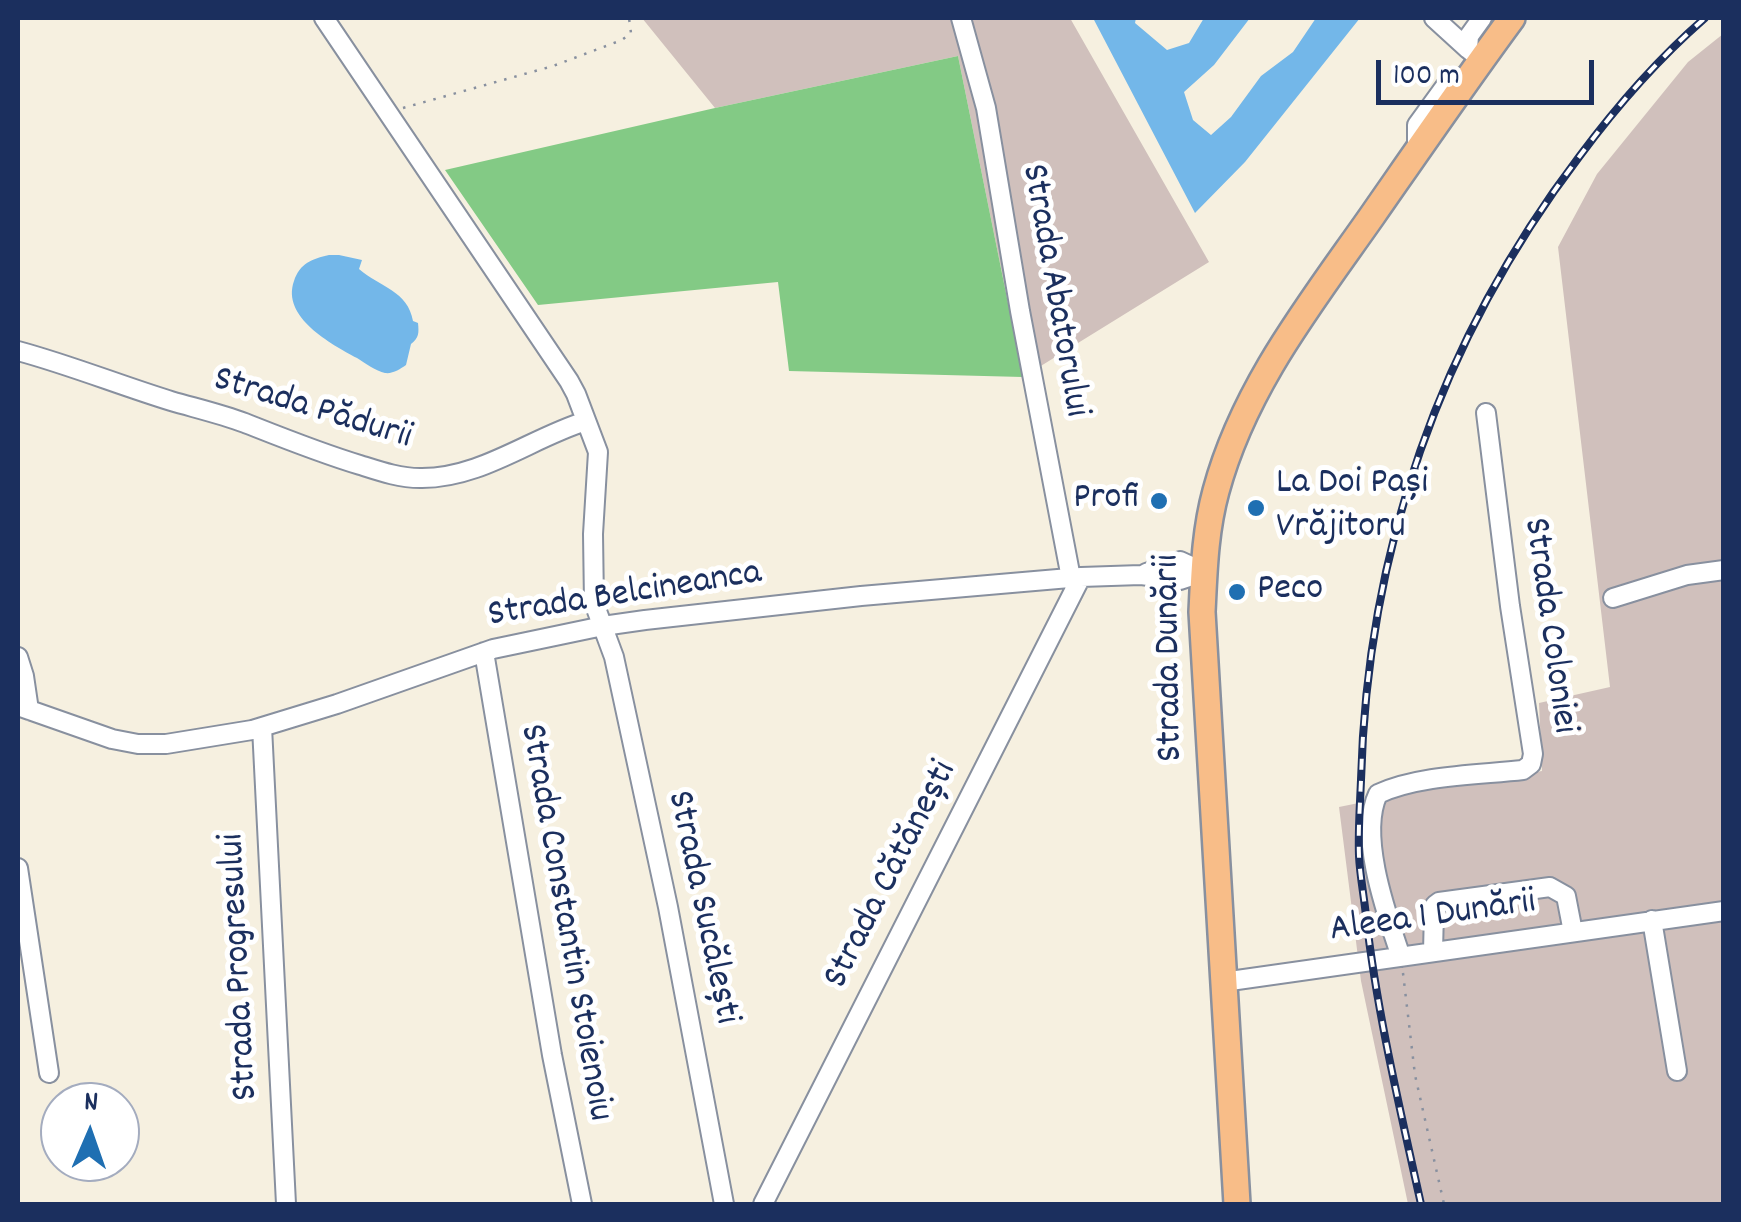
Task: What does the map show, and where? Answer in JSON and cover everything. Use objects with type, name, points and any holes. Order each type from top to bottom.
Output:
[{"type":"highway","name":"Strada Dunării","points":[[1237,1204],[1202,612],[1208,528],[1216,491],[1253,394],[1308,306],[1417,152],[1474,61],[1512,18]]},
{"type":"street","name":"Strada Sucălești","points":[[324,18],[569,381],[598,452],[594,603],[614,656],[664,888],[724,1204]]},
{"type":"street","name":"Strada Abatorului","points":[[961,18],[986,108],[1020,311],[1076,577]]},
{"type":"street","points":[[1434,18],[1474,61]]},
{"type":"street","points":[[1474,61],[1469,36],[1482,18]]},
{"type":"street","name":"Strada Pădurii","points":[[18,351],[240,421],[386,474],[421,478],[458,472],[586,421]]},
{"type":"street","name":"Strada Coloniei","points":[[1402,956],[1376,878],[1372,826],[1378,794],[1431,781],[1523,770],[1531,764],[1533,754],[1486,413]]},
{"type":"street","points":[[1613,598],[1687,575],[1724,570]]},
{"type":"street","name":"Strada Belcineanca","points":[[23,708],[112,739],[166,744],[262,727],[484,652],[603,626],[862,596],[1076,577],[1141,575],[1180,580],[1204,572]]},
{"type":"street","name":"Strada Cătănești","points":[[763,1204],[1076,577]]},
{"type":"street","name":"Strada Constantin Stoienoiu","points":[[484,652],[552,1055],[582,1204]]},
{"type":"street","points":[[18,657],[24,676],[23,708]]},
{"type":"street","name":"Strada Progresului","points":[[262,727],[286,1204]]},
{"type":"street","points":[[18,868],[49,1073]]},
{"type":"street","points":[[1433,952],[1435,905],[1458,899],[1550,887],[1566,896],[1573,932]]},
{"type":"street","name":"Aleea 1 Dunării","points":[[1223,982],[1724,912]]},
{"type":"street","points":[[1652,920],[1677,1071]]},
{"type":"path","points":[[387,112],[553,66],[622,40],[631,33],[629,18]]},
{"type":"path","points":[[1402,956],[1404,1002],[1415,1075],[1444,1204]]},
{"type":"shaded area","points":[[642,18],[1070,18],[1209,262],[1023,377],[958,56],[715,108]]},
{"type":"shaded area","points":[[1723,34],[1723,1204],[1408,1204],[1361,981],[1339,807],[1542,771],[1539,703],[1610,687],[1558,247],[1597,174],[1688,62]]},
{"type":"green space","points":[[958,56],[1023,377],[789,371],[778,282],[538,305],[445,170],[715,108]]},
{"type":"water","points":[[1093,18],[1136,18],[1135,23],[1167,50],[1189,43],[1204,18],[1250,18],[1214,65],[1184,92],[1193,120],[1211,135],[1231,117],[1261,76],[1293,52],[1316,18],[1360,18],[1245,162],[1195,213]]},
{"type":"water","points":[[329,255],[362,260],[359,269],[405,303],[413,321],[418,323],[406,365],[391,373],[378,371],[322,337],[301,317],[292,294],[294,281],[307,263]]},
{"type":"railway","points":[[1421,1204],[1383,1025],[1359,856],[1366,695],[1378,612],[1396,530],[1420,451],[1451,374],[1487,299],[1530,227],[1623,102],[1705,18]]},
{"type":"place","name":"Profi","points":[[1159,501]]},
{"type":"place","name":"La Doi Pași Vrăjitoru","points":[[1256,508]]},
{"type":"place","name":"Peco","points":[[1237,592]]}]
